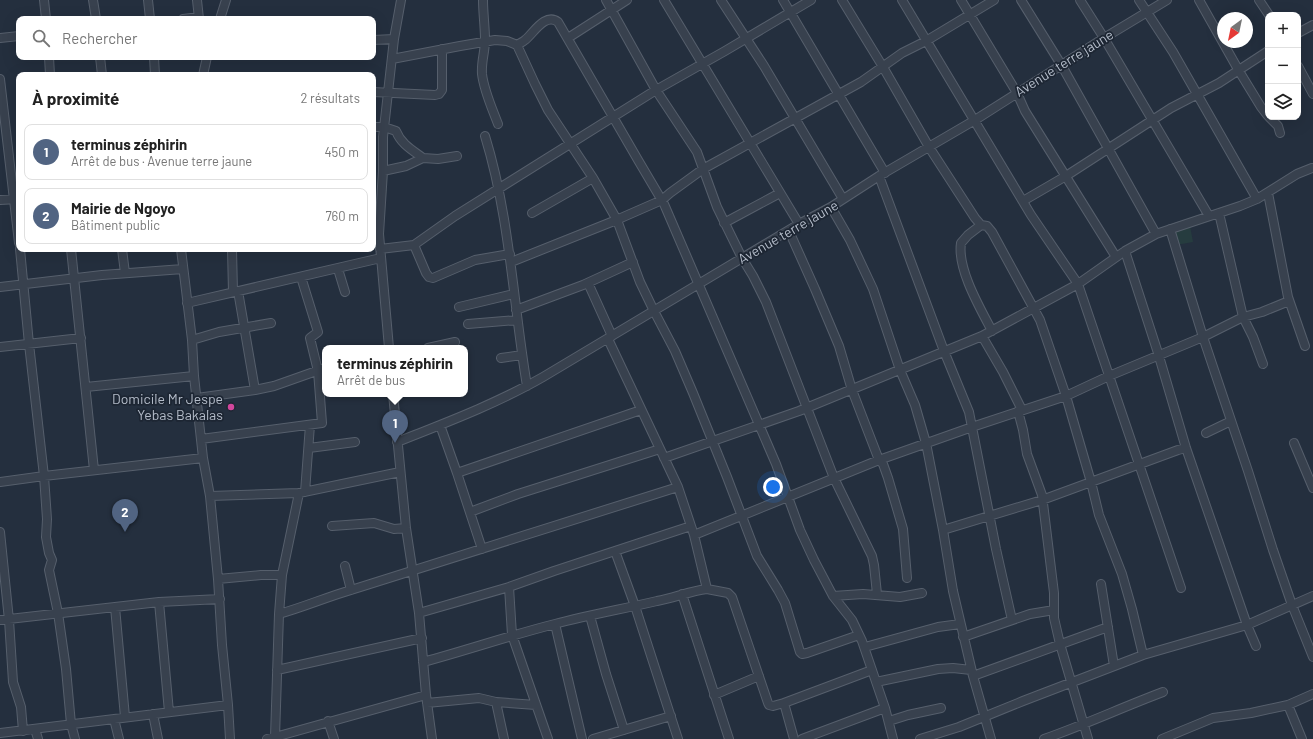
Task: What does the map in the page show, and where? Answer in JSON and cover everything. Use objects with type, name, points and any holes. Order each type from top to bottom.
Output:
[{"type":"street","points":[[44,0],[46,16]]},
{"type":"street","points":[[93,0],[96,16]]},
{"type":"street","points":[[148,0],[150,16]]},
{"type":"street","points":[[197,0],[199,16]]},
{"type":"street","points":[[221,16],[226,0]]},
{"type":"street","points":[[389,345],[379,234],[384,127],[394,39],[401,0]]},
{"type":"street","points":[[483,0],[485,42],[481,62],[483,78],[490,104],[498,124]]},
{"type":"street","points":[[606,0],[656,90],[697,152],[724,223],[766,302],[834,478],[872,556],[877,594]]},
{"type":"street","points":[[568,38],[627,0]]},
{"type":"street","points":[[664,0],[702,65],[751,142],[799,224]]},
{"type":"street","points":[[721,0],[764,66],[794,119],[843,199]]},
{"type":"street","points":[[782,0],[838,94],[882,174],[944,351],[969,412],[1012,620]]},
{"type":"street","points":[[380,249],[414,245],[455,216],[656,90],[702,65],[811,0]]},
{"type":"street","points":[[842,0],[929,147],[980,225],[987,226],[992,232],[1040,320],[1066,396],[1099,515],[1122,574],[1143,655]]},
{"type":"street","points":[[902,0],[1023,201],[1078,284],[1181,588]]},
{"type":"street","points":[[961,0],[1017,93],[1026,111],[1116,257]]},
{"type":"street","points":[[414,245],[426,273],[429,277],[433,278],[475,260],[511,258],[617,220],[662,200],[703,168],[861,82],[902,53],[926,41],[994,0]]},
{"type":"street","points":[[1020,0],[1062,66],[1156,234]]},
{"type":"street","points":[[1080,0],[1209,216]]},
{"type":"street","points":[[1139,0],[1173,52],[1257,199]]},
{"type":"street","name":"Avenue terre jaune","points":[[397,442],[440,425],[527,386],[700,285],[799,224],[831,207],[882,174],[975,120],[1167,0]]},
{"type":"street","points":[[1200,0],[1239,71],[1261,108],[1265,112]]},
{"type":"street","points":[[1259,0],[1266,12]]},
{"type":"street","points":[[517,45],[525,41],[536,27],[544,22],[553,19],[558,22],[662,200],[700,285],[808,548],[833,596],[852,620],[860,635],[889,720],[893,739]]},
{"type":"street","points":[[1301,31],[1313,25]]},
{"type":"street","points":[[0,38],[16,36]]},
{"type":"street","points":[[376,40],[394,39]]},
{"type":"street","points":[[392,59],[495,40],[507,41],[517,45],[548,110],[593,178],[617,220],[640,282],[674,351],[712,441],[757,556],[785,603],[800,653],[807,654],[860,635]]},
{"type":"street","points":[[376,92],[439,94],[442,90],[442,49]]},
{"type":"street","points":[[1023,201],[1066,176],[1152,120],[1196,94],[1219,83],[1265,53]]},
{"type":"street","points":[[49,60],[50,72]]},
{"type":"street","points":[[100,60],[102,72]]},
{"type":"street","points":[[154,60],[155,72]]},
{"type":"street","points":[[204,60],[205,66]]},
{"type":"street","points":[[203,72],[207,60]]},
{"type":"street","points":[[1301,72],[1313,94]]},
{"type":"street","points":[[0,79],[16,199],[0,200]]},
{"type":"street","points":[[1273,120],[1278,126],[1280,132]]},
{"type":"street","points":[[376,127],[384,127],[396,131],[398,137],[404,144],[423,158]]},
{"type":"street","points":[[485,136],[494,163],[511,258],[517,320],[527,386]]},
{"type":"street","points":[[382,171],[406,166],[423,158],[438,159],[457,156]]},
{"type":"street","points":[[664,458],[807,408],[982,336],[1078,284],[1124,251],[1156,234],[1257,199],[1297,174],[1312,168]]},
{"type":"street","points":[[532,212],[593,178]]},
{"type":"street","points":[[724,223],[780,192]]},
{"type":"street","points":[[1268,193],[1289,301],[1305,346]]},
{"type":"street","points":[[831,207],[850,240],[873,289],[900,370],[915,405],[926,443],[960,624],[991,739]]},
{"type":"street","points":[[1219,213],[1243,317],[1253,337],[1263,364]]},
{"type":"street","points":[[980,225],[960,243],[960,253],[967,278],[979,307],[992,331]]},
{"type":"street","points":[[1170,229],[1203,337],[1248,471],[1272,550],[1313,657]]},
{"type":"street","points":[[789,231],[816,289],[839,346],[852,390],[879,460],[883,464],[888,478],[903,528],[907,578]]},
{"type":"street","points":[[1124,251],[1159,356],[1186,448],[1256,646]]},
{"type":"street","points":[[20,252],[28,344],[44,476],[47,519],[46,537],[52,560],[49,570],[58,613],[66,669],[71,724],[75,739]]},
{"type":"street","points":[[71,252],[94,470]]},
{"type":"street","points":[[122,252],[125,273]]},
{"type":"street","points":[[181,252],[192,340],[194,376],[203,458],[210,496],[220,598],[222,645],[230,739]]},
{"type":"street","points":[[232,252],[236,292],[245,327],[255,390]]},
{"type":"street","points":[[187,303],[381,258]]},
{"type":"street","points":[[516,310],[588,283],[633,262]]},
{"type":"street","points":[[0,287],[183,268]]},
{"type":"street","points":[[338,269],[345,292]]},
{"type":"street","points":[[197,398],[255,390],[293,380],[322,370],[310,338],[318,332],[301,277]]},
{"type":"street","points":[[588,283],[641,410],[678,487],[694,535],[707,589]]},
{"type":"street","points":[[459,306],[514,294]]},
{"type":"street","points":[[694,535],[879,460],[1066,396],[1109,376],[1203,337],[1243,317],[1262,312],[1289,301]]},
{"type":"street","points":[[1019,316],[1028,316],[1040,320]]},
{"type":"street","points":[[468,324],[517,320]]},
{"type":"street","points":[[192,340],[219,332],[271,323]]},
{"type":"street","points":[[982,336],[1003,372],[1020,411],[1027,454],[1040,489],[1042,500],[1054,593],[1054,618],[1060,644],[1088,739]]},
{"type":"street","points":[[0,347],[80,338]]},
{"type":"street","points":[[442,345],[455,342]]},
{"type":"street","points":[[501,358],[522,355]]},
{"type":"street","points":[[86,387],[194,376]]},
{"type":"street","points":[[201,439],[284,427],[320,424],[323,421],[323,397]]},
{"type":"street","points":[[393,397],[406,528],[419,613],[426,695],[432,739]]},
{"type":"street","points":[[457,472],[641,410]]},
{"type":"street","points":[[1206,433],[1231,421]]},
{"type":"street","points":[[310,425],[309,448],[302,493],[282,575],[277,670],[271,738],[426,695]]},
{"type":"street","points":[[440,425],[482,549]]},
{"type":"street","points":[[309,448],[355,442]]},
{"type":"street","points":[[1294,443],[1313,488]]},
{"type":"street","points":[[943,530],[1042,500],[1186,448]]},
{"type":"street","points":[[470,512],[518,494],[660,449]]},
{"type":"street","points":[[0,482],[203,458]]},
{"type":"street","points":[[210,496],[302,493],[400,472]]},
{"type":"street","points":[[279,614],[678,487]]},
{"type":"street","points":[[332,526],[374,523],[394,529],[406,528]]},
{"type":"street","points":[[419,613],[509,587],[691,526]]},
{"type":"street","points":[[0,532],[9,620],[13,682],[21,707],[23,731]]},
{"type":"street","points":[[615,551],[635,606],[678,739]]},
{"type":"street","points":[[345,566],[351,590]]},
{"type":"street","points":[[218,579],[261,575],[282,575]]},
{"type":"street","points":[[1101,584],[1114,666]]},
{"type":"street","points":[[509,587],[512,635],[548,739]]},
{"type":"street","points":[[423,662],[471,649],[512,635],[707,589],[728,593],[732,597],[770,705],[773,706],[784,704],[872,670]]},
{"type":"street","points":[[833,596],[877,594],[900,597],[922,593]]},
{"type":"street","points":[[682,594],[729,739]]},
{"type":"street","points":[[920,739],[959,727],[1143,655],[1248,625],[1313,596]]},
{"type":"street","points":[[0,620],[159,602],[220,598]]},
{"type":"street","points":[[159,602],[169,712]]},
{"type":"street","points":[[115,607],[126,717]]},
{"type":"street","points":[[963,637],[1030,614],[1054,610]]},
{"type":"street","points":[[590,616],[606,674],[624,730]]},
{"type":"street","points":[[555,624],[582,739]]},
{"type":"street","points":[[865,647],[938,627],[960,624]]},
{"type":"street","points":[[876,682],[938,669],[953,668],[972,673],[1108,628]]},
{"type":"street","points":[[277,670],[422,638]]},
{"type":"street","points":[[714,695],[759,676]]},
{"type":"street","points":[[1044,739],[1083,725],[1128,705],[1163,692]]},
{"type":"street","points":[[1162,739],[1213,718],[1251,713],[1288,705],[1313,694]]},
{"type":"street","points":[[427,703],[479,698],[496,702],[536,705]]},
{"type":"street","points":[[496,702],[504,739]]},
{"type":"street","points":[[784,704],[794,739]]},
{"type":"street","points":[[1288,705],[1302,739]]},
{"type":"street","points":[[0,733],[114,718],[228,706]]},
{"type":"street","points":[[802,739],[885,708]]},
{"type":"street","points":[[889,720],[941,708]]},
{"type":"street","points":[[153,714],[158,739]]},
{"type":"street","points":[[593,739],[671,716]]},
{"type":"street","points":[[114,718],[119,739]]},
{"type":"street","points":[[328,721],[334,739]]},
{"type":"street","points":[[35,729],[38,739]]},
{"type":"green space","points":[[1190,226],[1193,242],[1176,245],[1173,229]]},
{"type":"place","name":"Domicile Mr Jespe Yebas Bakalas","points":[[231,407]]},
{"type":"place","name":"terminus zéphirin","points":[[395,443]]},
{"type":"place","name":"Mairie de Ngoyo","points":[[125,532]]}]
